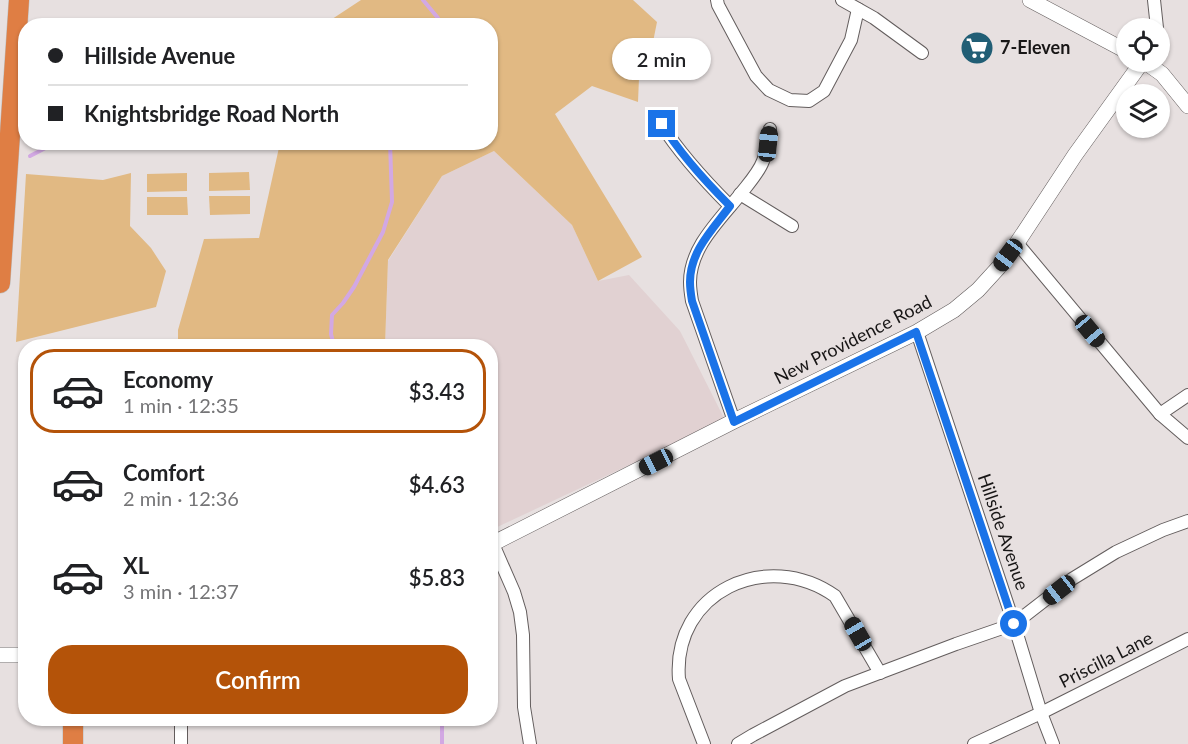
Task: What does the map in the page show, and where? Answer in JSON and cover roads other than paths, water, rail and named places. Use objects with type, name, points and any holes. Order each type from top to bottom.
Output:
[{"type":"highway","points":[[0,283],[19,0]]},
{"type":"highway","points":[[73,726],[73,744]]},
{"type":"street","points":[[717,0],[756,76],[769,90],[790,100],[809,101],[824,91],[851,40],[858,9]]},
{"type":"street","points":[[842,0],[874,18],[922,53]]},
{"type":"street","points":[[1030,0],[1116,46]]},
{"type":"street","points":[[1154,0],[1156,18]]},
{"type":"street","name":"New Providence Road","points":[[498,541],[916,332],[954,310],[978,290],[999,267],[1137,72]]},
{"type":"street","points":[[1159,72],[1188,106]]},
{"type":"street","points":[[662,124],[670,138],[730,206]]},
{"type":"street","points":[[734,422],[692,301],[690,283],[692,267],[705,238],[763,162],[770,129]]},
{"type":"street","points":[[740,194],[792,226]]},
{"type":"street","points":[[1017,243],[1160,414],[1188,438]]},
{"type":"street","name":"Hillside Avenue","points":[[916,332],[1053,744]]},
{"type":"street","points":[[1160,414],[1188,395]]},
{"type":"street","points":[[738,744],[845,686],[1014,624],[1072,579],[1116,552],[1188,521]]},
{"type":"street","points":[[498,557],[514,592],[520,612],[523,635],[524,707],[530,744]]},
{"type":"street","points":[[704,744],[679,679],[680,651],[695,616],[714,596],[731,586],[760,577],[780,576],[800,579],[827,591],[835,596],[880,673]]},
{"type":"street","name":"Priscilla Lane","points":[[975,744],[1188,639]]},
{"type":"street","points":[[0,655],[18,654]]},
{"type":"street","points":[[181,726],[181,744]]},
{"type":"waterway","points":[[423,0],[438,18]]},
{"type":"waterway","points":[[30,156],[42,150]]},
{"type":"waterway","points":[[332,339],[332,315],[354,287],[383,232],[392,202],[390,150]]},
{"type":"waterway","points":[[442,726],[442,744]]},
{"type":"place","name":"7-Eleven","points":[[977,48]]}]
